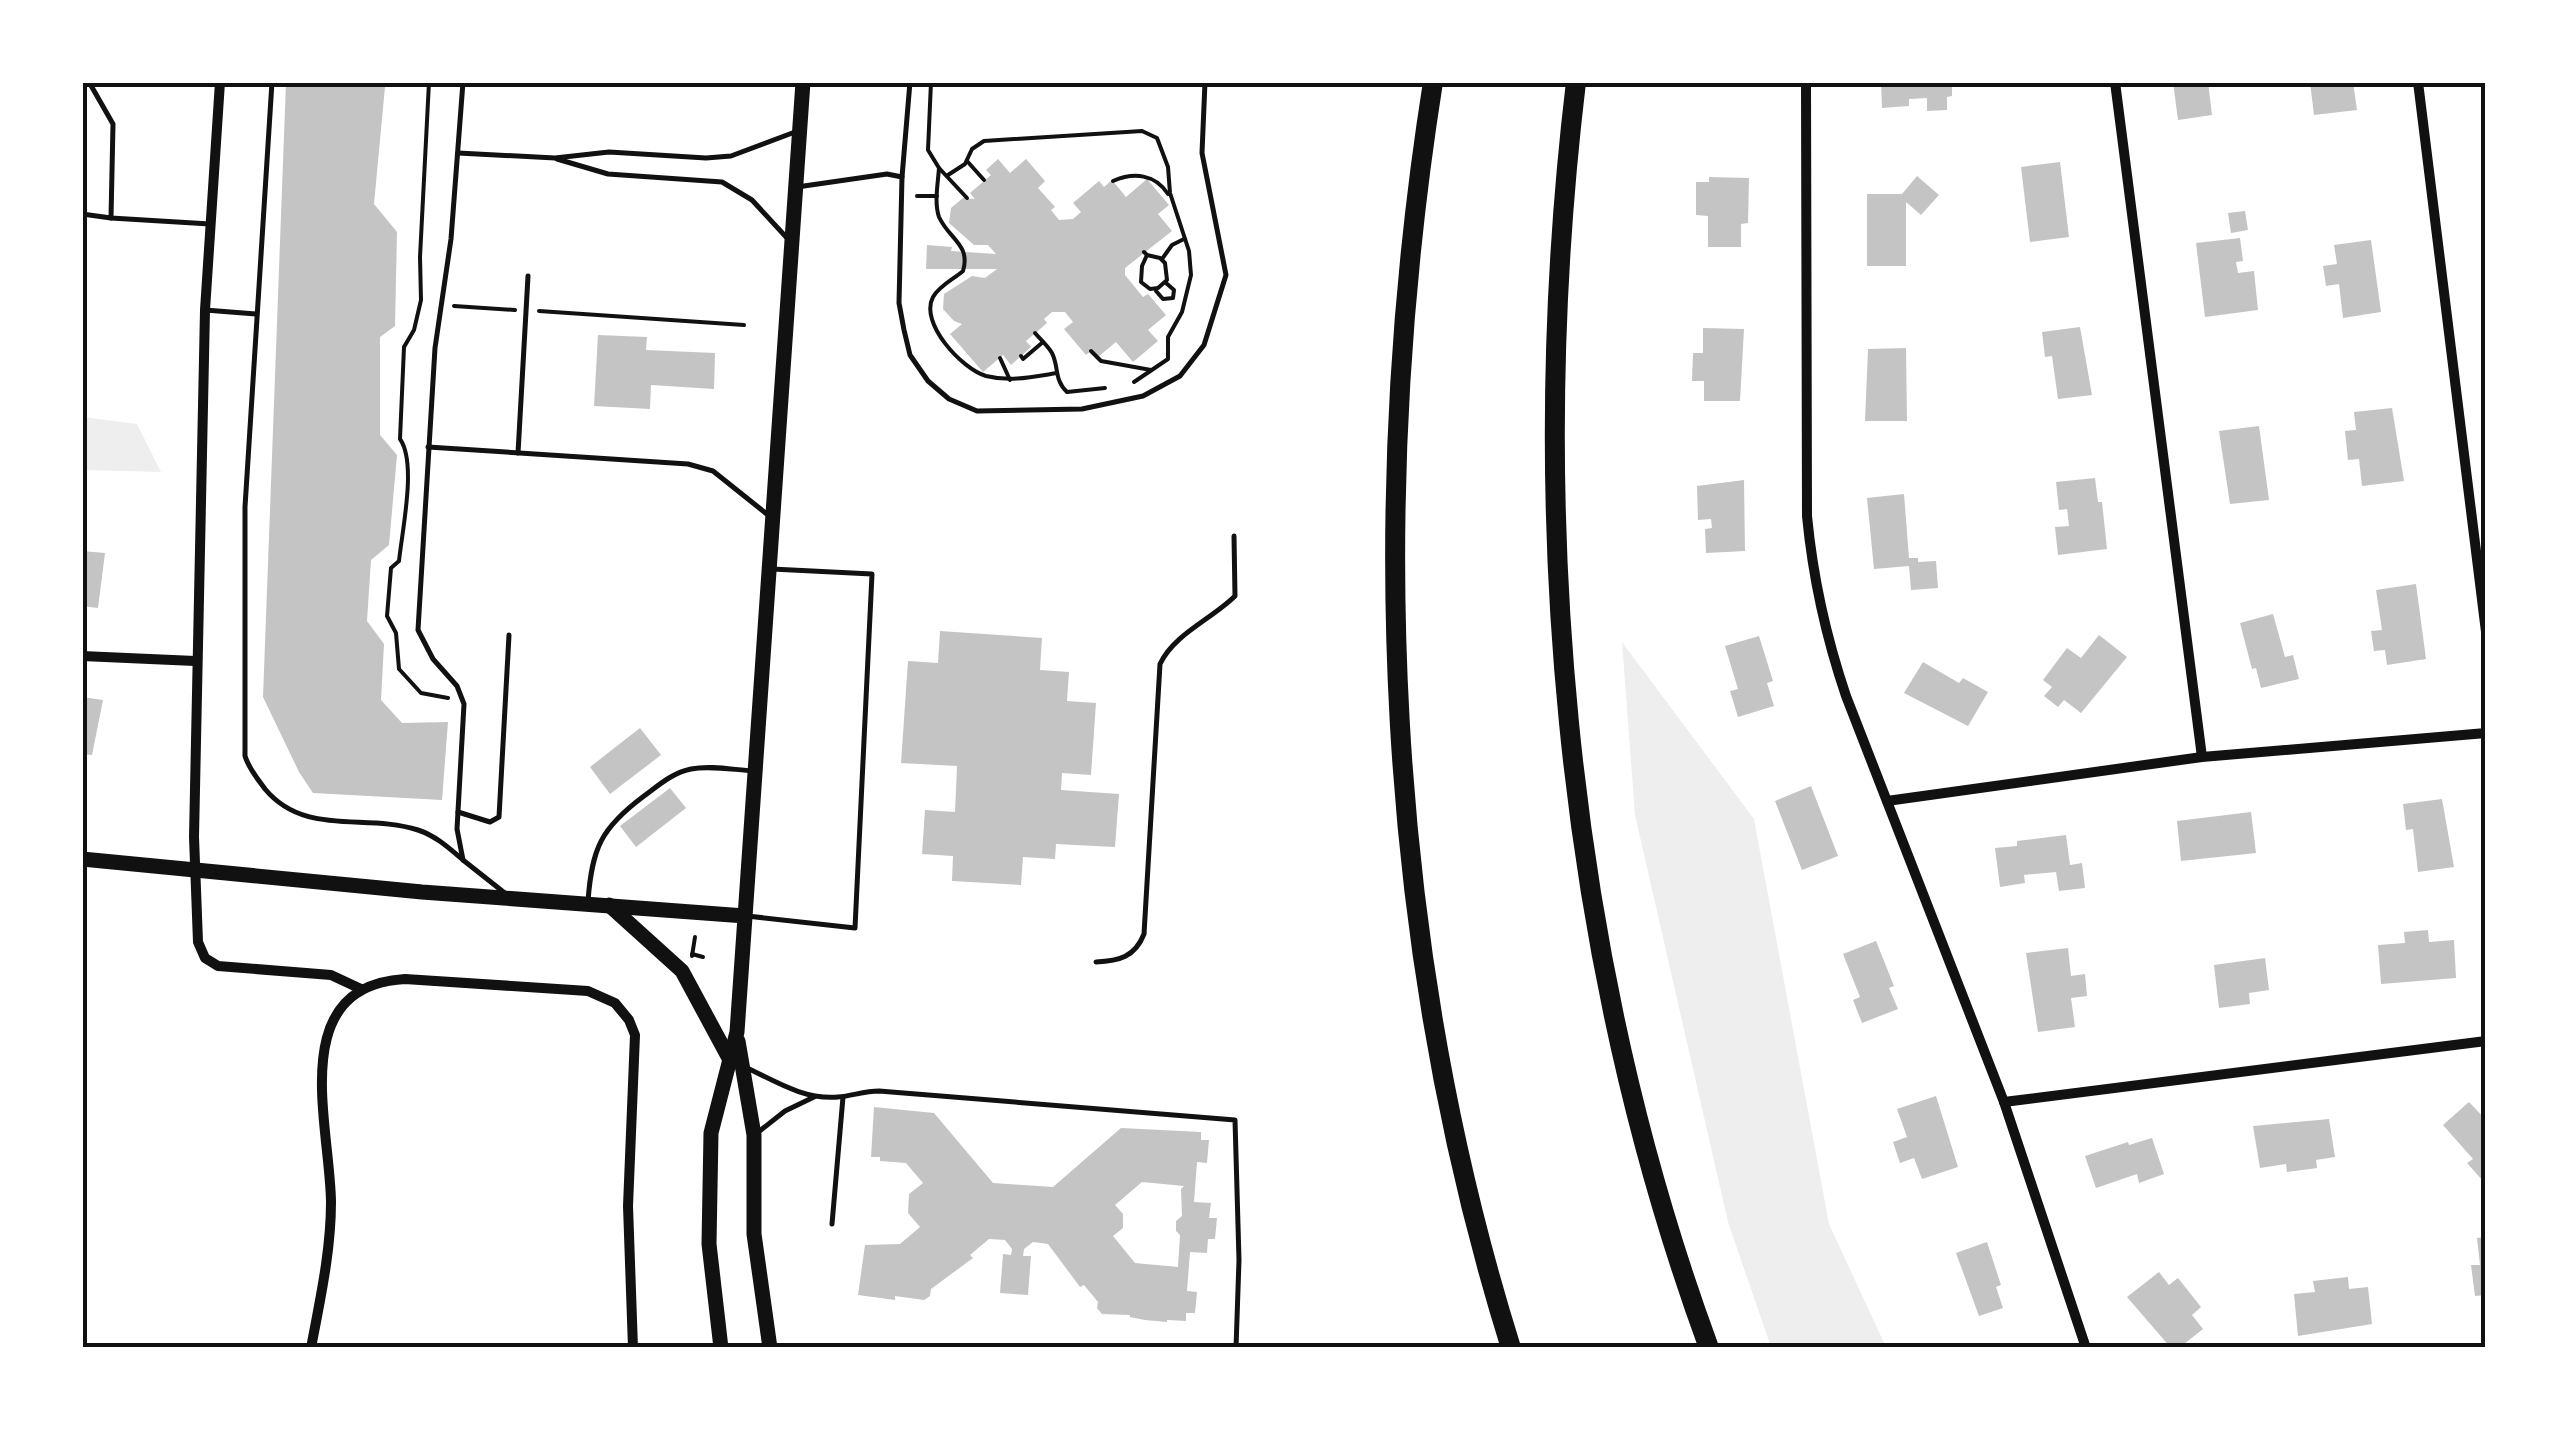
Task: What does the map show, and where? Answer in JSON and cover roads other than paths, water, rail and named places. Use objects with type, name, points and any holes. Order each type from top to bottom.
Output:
[{"type":"highway","points":[[1432,82],[1400,368],[1396,574],[1401,728],[1411,846],[1445,1085],[1471,1201],[1511,1348]]},
{"type":"highway","points":[[1576,82],[1557,282],[1554,402],[1555,520],[1573,756],[1589,877],[1637,1109],[1709,1348]]},
{"type":"main road","points":[[770,1348],[754,1234],[754,1135],[736,1063],[804,82]]},
{"type":"main road","points":[[82,859],[512,900],[745,916]]},
{"type":"main road","points":[[609,906],[682,971],[736,1063]]},
{"type":"main road","points":[[721,1348],[709,1244],[711,1132],[736,1063]]},
{"type":"street","points":[[220,82],[204,310],[195,660],[198,942],[210,962],[218,966],[332,975],[361,990]]},
{"type":"street","points":[[1806,82],[1806,474],[1811,557],[1835,664],[2004,1102],[2086,1348]]},
{"type":"street","points":[[2115,82],[2202,757]]},
{"type":"street","points":[[2418,82],[2486,632]]},
{"type":"street","points":[[82,656],[195,660]]},
{"type":"street","points":[[1888,800],[2202,757],[2486,733]]},
{"type":"street","points":[[311,1348],[330,1217],[323,1056],[341,1007],[376,983],[405,979],[578,990],[608,998],[633,1027],[636,1048],[628,1206],[633,1348]]},
{"type":"street","points":[[2004,1102],[2486,1040]]},
{"type":"lane","points":[[89,82],[113,124],[111,218]]},
{"type":"lane","points":[[272,82],[246,508],[244,728],[248,765],[274,800],[292,813],[416,829],[439,840],[512,900]]},
{"type":"lane","points":[[463,82],[428,447],[418,630],[433,659],[458,686],[464,704],[458,812],[458,842],[463,860]]},
{"type":"lane","points":[[910,82],[898,304],[910,355],[928,381],[950,399],[978,411],[1082,410],[1143,396],[1180,376],[1204,345],[1226,276],[1202,153],[1205,82]]},
{"type":"lane","points":[[458,153],[554,158],[609,152],[706,158],[731,156],[800,130]]},
{"type":"lane","points":[[554,158],[608,174],[722,182],[752,200],[792,243]]},
{"type":"lane","points":[[796,187],[886,174],[902,177]]},
{"type":"lane","points":[[82,214],[210,224]]},
{"type":"lane","points":[[518,453],[528,276]]},
{"type":"lane","points":[[204,310],[256,314]]},
{"type":"lane","points":[[428,447],[668,461],[712,471],[771,518]]},
{"type":"lane","points":[[1096,962],[1128,956],[1139,948],[1144,934],[1160,664],[1170,647],[1235,596],[1234,536]]},
{"type":"lane","points":[[745,916],[855,928],[872,574],[769,568]]},
{"type":"lane","points":[[458,812],[490,822],[499,817],[509,635]]},
{"type":"lane","points":[[588,904],[593,858],[617,816],[671,776],[690,770],[755,771]]},
{"type":"lane","points":[[736,1063],[814,1097],[843,1097],[879,1090],[1235,1120],[1239,1260],[1236,1348]]},
{"type":"lane","points":[[754,1135],[785,1111],[814,1097]]},
{"type":"lane","points":[[832,1224],[843,1097]]}]
